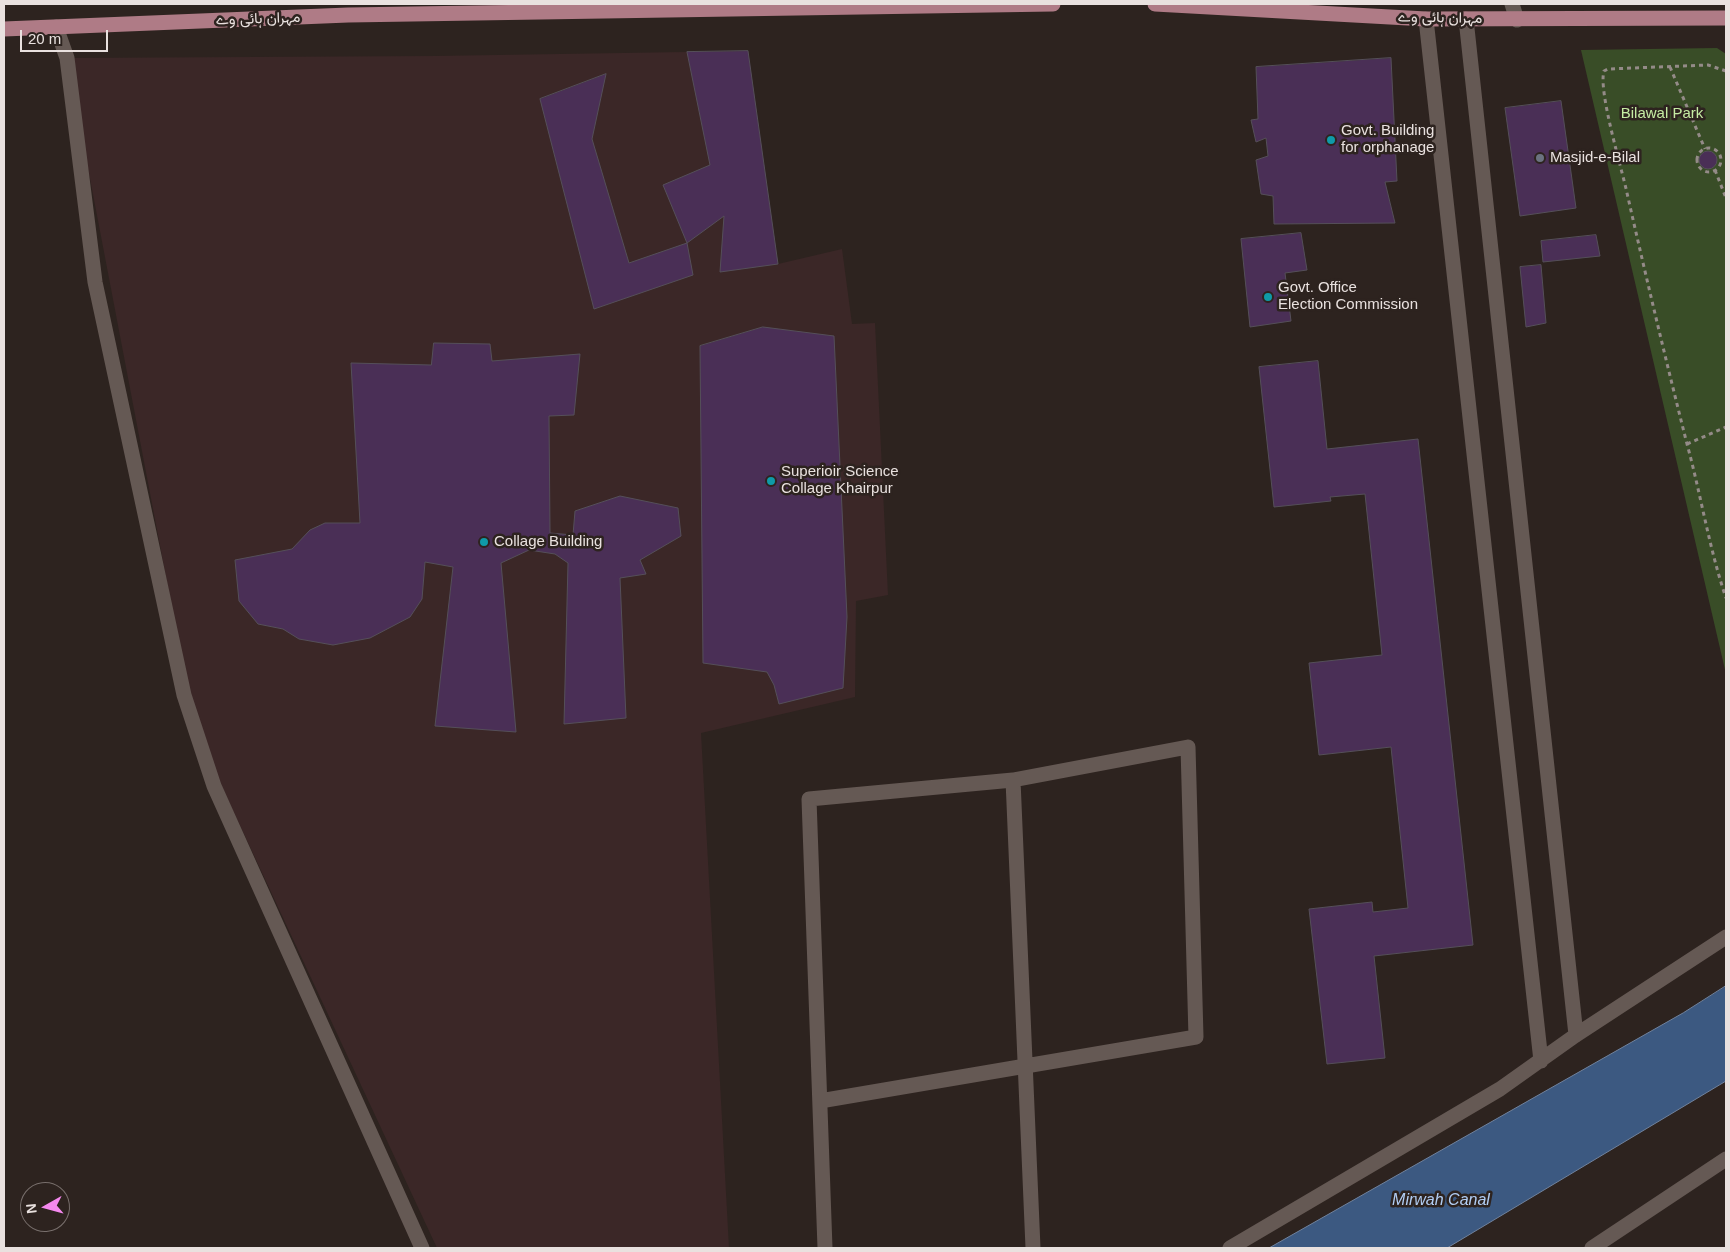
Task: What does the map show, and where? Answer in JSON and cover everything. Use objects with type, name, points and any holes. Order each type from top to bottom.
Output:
[{"type":"main road","name":"مہران ہائی وے","points":[[4,28],[56,27],[350,10],[1053,4]]},
{"type":"main road","name":"مہران ہائی وے","points":[[1155,4],[1426,19],[1726,18]]},
{"type":"street","points":[[1512,4],[1517,20]]},
{"type":"street","points":[[1426,19],[1541,1061]]},
{"type":"street","points":[[1466,19],[1576,1036]]},
{"type":"street","points":[[56,27],[67,58],[95,282],[184,695],[214,786],[422,1248]]},
{"type":"street","points":[[820,1101],[1196,1037],[1188,747],[1013,780],[810,800],[820,1101],[825,1248]]},
{"type":"street","points":[[1013,780],[1033,1248]]},
{"type":"street","points":[[1230,1248],[1500,1090],[1576,1036],[1726,937]]},
{"type":"street","points":[[1595,1247],[1726,1159]]},
{"type":"path","points":[[1726,71],[1708,65],[1608,68],[1602,76],[1638,246],[1657,318],[1670,382],[1726,598]]},
{"type":"path","points":[[1670,67],[1705,149]]},
{"type":"path","points":[[1705,149],[1712,149],[1718,153],[1720,164],[1711,172],[1703,170],[1698,165],[1698,154],[1705,149]]},
{"type":"path","points":[[1714,170],[1726,198]]},
{"type":"path","points":[[1687,444],[1726,427]]},
{"type":"shaded area","points":[[748,51],[778,264],[842,249],[852,324],[875,323],[888,595],[856,601],[855,697],[701,733],[729,1248],[437,1248],[195,729],[67,58],[434,56]]},
{"type":"green space","name":"Bilawal Park","points":[[1717,48],[1726,54],[1726,674],[1581,50]]},
{"type":"water","name":"Mirwah Canal","points":[[1726,986],[1726,1081],[1447,1248],[1269,1248],[1683,1013]]},
{"type":"building","points":[[748,51],[778,264],[720,272],[724,216],[687,243],[663,185],[710,165],[687,52]]},
{"type":"building","name":"Govt. Building for orphanage","points":[[1391,58],[1397,181],[1385,182],[1395,223],[1274,224],[1273,196],[1261,194],[1256,160],[1268,156],[1266,138],[1256,142],[1251,120],[1258,119],[1256,67]]},
{"type":"building","points":[[606,74],[592,139],[629,263],[687,243],[693,275],[594,309],[540,99]]},
{"type":"building","name":"Masjid-e-Bilal","points":[[1561,101],[1576,208],[1520,216],[1505,108]]},
{"type":"building","points":[[1708,151],[1714,154],[1717,160],[1714,166],[1708,169],[1702,166],[1699,160],[1702,154]]},
{"type":"building","name":"Govt. Office Election Commission","points":[[1301,233],[1307,270],[1285,273],[1291,321],[1250,327],[1241,239]]},
{"type":"building","points":[[1596,235],[1600,256],[1543,262],[1541,241]]},
{"type":"building","points":[[1541,265],[1546,323],[1526,327],[1520,267]]},
{"type":"building","name":"Superioir Science Collage Khairpur","points":[[763,327],[834,336],[847,617],[843,688],[779,704],[774,685],[767,672],[703,663],[700,346]]},
{"type":"building","name":"Collage Building","points":[[434,343],[490,344],[492,361],[580,354],[574,415],[549,416],[550,533],[573,535],[575,511],[620,496],[678,508],[681,536],[640,560],[646,574],[620,578],[626,718],[564,724],[568,563],[555,554],[529,550],[501,563],[516,732],[435,726],[453,567],[425,562],[422,599],[410,617],[370,638],[333,645],[299,639],[283,629],[258,624],[239,601],[235,560],[292,549],[310,530],[325,523],[360,523],[351,363],[431,365]]},
{"type":"building","points":[[1318,361],[1327,449],[1418,439],[1473,945],[1374,956],[1385,1058],[1327,1064],[1309,909],[1372,902],[1373,912],[1408,908],[1391,747],[1319,755],[1309,663],[1382,655],[1365,494],[1330,497],[1331,501],[1274,507],[1259,367]]},
{"type":"place","name":"Govt. Building for orphanage","points":[[1331,140]]},
{"type":"place","name":"Masjid-e-Bilal","points":[[1540,158]]},
{"type":"place","name":"Govt. Office Election Commission","points":[[1268,297]]},
{"type":"place","name":"Superioir Science Collage Khairpur","points":[[771,481]]},
{"type":"place","name":"Collage Building","points":[[484,542]]}]
